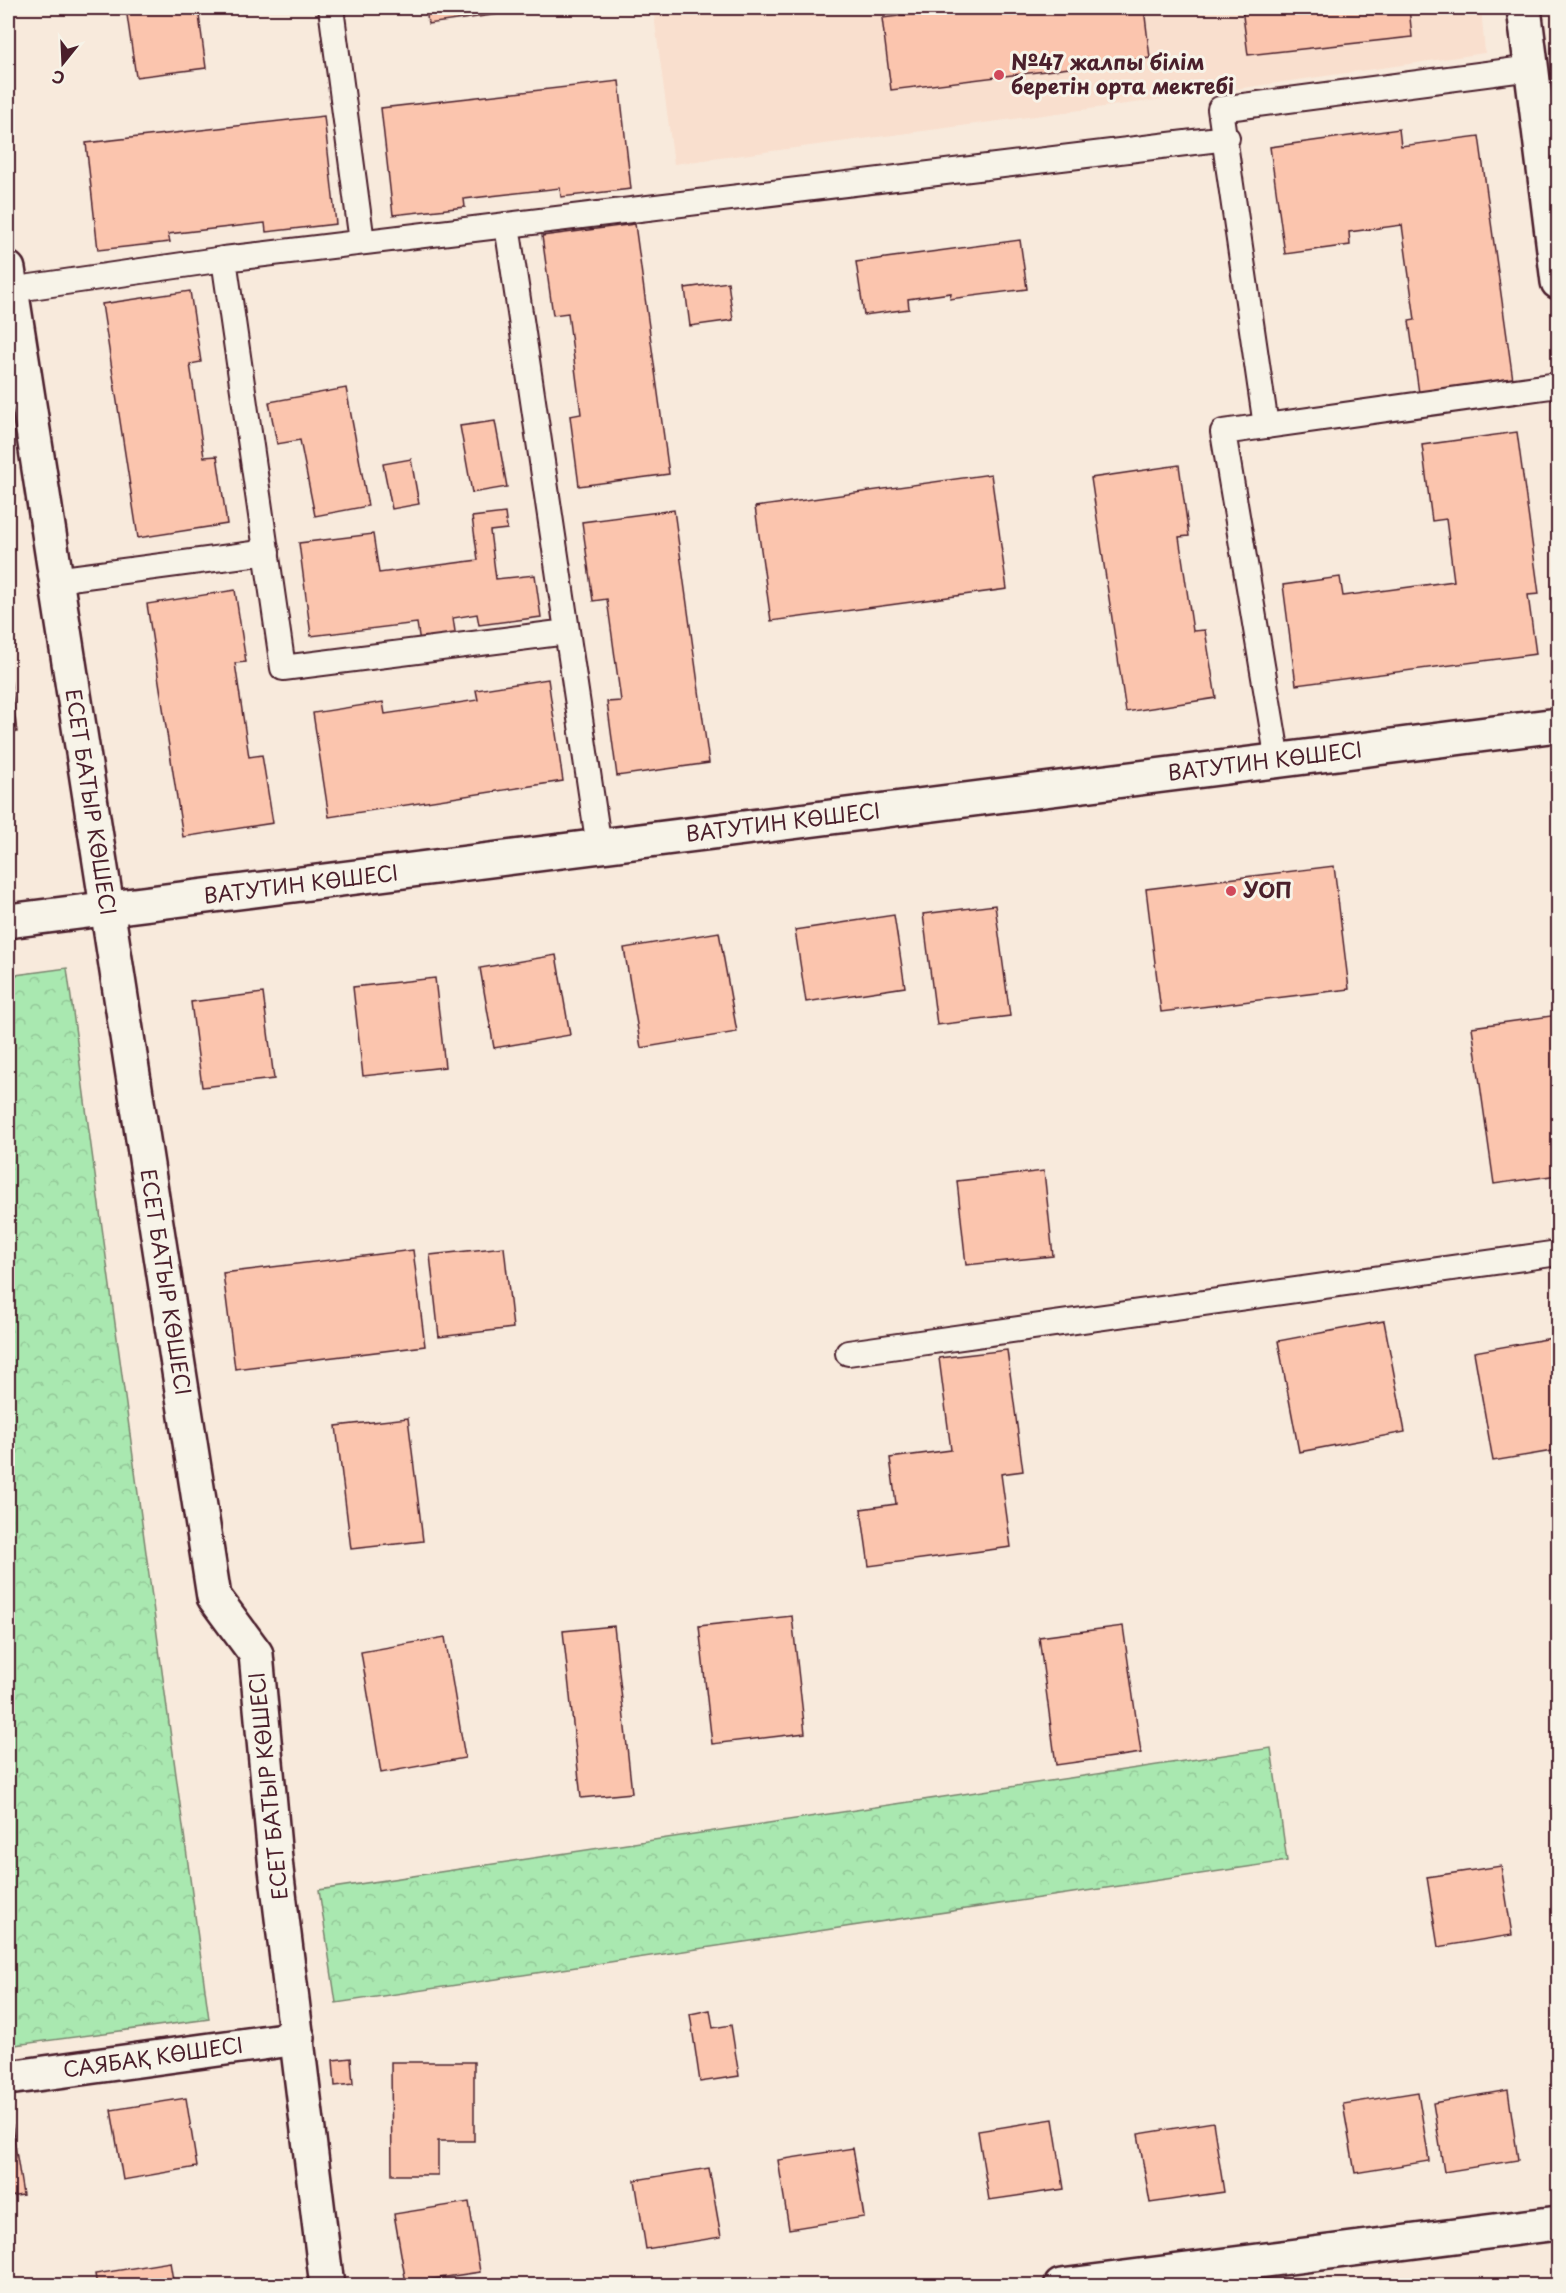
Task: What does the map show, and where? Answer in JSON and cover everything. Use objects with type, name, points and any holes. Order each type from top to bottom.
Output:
[{"type":"street","points":[[1524,8],[1554,207],[1558,282]]},
{"type":"street","name":"ЕСЕТ БАТЫР КӨШЕСІ","points":[[10,301],[214,1598],[256,1654],[276,1869],[327,2286]]},
{"type":"street","name":"ВАТУТИН КӨШЕСІ","points":[[8,921],[1558,725]]},
{"type":"street","name":"САЯБАҚ КӨШЕСІ","points":[[8,2078],[298,2038]]},
{"type":"street","points":[[1060,2286],[1558,2223]]},
{"type":"lane","points":[[331,8],[362,242]]},
{"type":"lane","points":[[1266,426],[1227,138],[1220,109],[1532,68]]},
{"type":"lane","points":[[10,301],[224,259],[1227,138]]},
{"type":"lane","points":[[507,225],[599,847]]},
{"type":"lane","points":[[224,259],[283,669],[567,632]]},
{"type":"lane","points":[[1278,761],[1223,432],[1558,385]]},
{"type":"lane","points":[[55,580],[267,552]]},
{"type":"lane","points":[[848,1353],[1558,1253]]},
{"type":"shaded area","name":"№47 жалпы білім беретін орта мектебі","points":[[653,8],[1481,8],[1485,53],[1187,96],[674,164]]},
{"type":"green space","points":[[67,968],[209,2019],[8,2046],[8,976]]},
{"type":"green space","points":[[1271,1748],[1287,1861],[336,2003],[319,1890]]},
{"type":"building","points":[[126,8],[198,8],[206,68],[136,77]]},
{"type":"building","points":[[426,8],[505,8],[506,13],[428,24]]},
{"type":"building","points":[[970,8],[1144,8],[1150,58],[891,90],[882,18]]},
{"type":"building","points":[[1242,8],[1409,8],[1412,37],[1248,55]]},
{"type":"building","points":[[619,81],[631,189],[561,197],[560,188],[464,199],[465,207],[393,215],[381,108]]},
{"type":"building","points":[[324,116],[336,224],[266,232],[265,223],[168,234],[170,242],[98,250],[86,143]]},
{"type":"building","points":[[1399,129],[1401,146],[1479,136],[1513,380],[1419,393],[1409,321],[1415,320],[1402,225],[1349,232],[1350,245],[1285,254],[1270,147]]},
{"type":"building","points":[[635,224],[669,474],[579,486],[570,416],[581,414],[568,313],[553,315],[542,236]]},
{"type":"building","points":[[1020,240],[1027,289],[950,299],[951,293],[908,299],[909,309],[864,315],[856,262]]},
{"type":"building","points":[[728,282],[733,320],[690,326],[685,288]]},
{"type":"building","points":[[190,291],[201,362],[190,364],[204,457],[217,456],[227,524],[138,538],[102,304]]},
{"type":"building","points":[[346,388],[368,506],[315,516],[300,440],[277,444],[269,402]]},
{"type":"building","points":[[495,421],[507,487],[472,493],[460,426]]},
{"type":"building","points":[[1517,432],[1539,594],[1528,595],[1536,654],[1296,685],[1283,585],[1340,577],[1343,596],[1454,581],[1446,519],[1432,521],[1422,445]]},
{"type":"building","points":[[411,459],[419,504],[392,509],[383,464]]},
{"type":"building","points":[[1179,465],[1189,536],[1179,537],[1193,631],[1205,630],[1216,698],[1126,712],[1091,478]]},
{"type":"building","points":[[991,474],[1007,589],[771,621],[755,507]]},
{"type":"building","points":[[674,510],[709,763],[617,776],[607,702],[621,701],[607,599],[593,601],[582,522]]},
{"type":"building","points":[[505,513],[507,529],[490,531],[496,579],[535,575],[541,617],[479,625],[477,614],[453,618],[457,645],[421,649],[417,623],[311,636],[299,543],[373,534],[379,573],[478,560],[472,517]]},
{"type":"building","points":[[235,590],[246,662],[235,663],[249,757],[262,755],[273,823],[183,837],[147,604]]},
{"type":"building","points":[[8,662],[17,732],[8,734]]},
{"type":"building","points":[[548,679],[563,781],[329,817],[313,713],[383,702],[385,714],[478,700],[476,690]]},
{"type":"building","points":[[1334,866],[1349,989],[1161,1012],[1146,889]]},
{"type":"building","points":[[995,905],[1010,1016],[937,1025],[923,914]]},
{"type":"building","points":[[894,915],[905,987],[806,1002],[795,930]]},
{"type":"building","points":[[719,932],[737,1032],[641,1048],[624,948]]},
{"type":"building","points":[[556,955],[570,1035],[494,1048],[480,968]]},
{"type":"building","points":[[435,978],[445,1067],[363,1076],[353,987]]},
{"type":"building","points":[[263,993],[274,1079],[202,1087],[191,1002]]},
{"type":"building","points":[[1558,1015],[1558,1175],[1494,1184],[1472,1027]]},
{"type":"building","points":[[1044,1171],[1053,1256],[966,1265],[957,1181]]},
{"type":"building","points":[[504,1247],[513,1328],[439,1337],[430,1255]]},
{"type":"building","points":[[413,1250],[425,1346],[235,1369],[223,1273]]},
{"type":"building","points":[[1384,1321],[1405,1432],[1299,1452],[1278,1341]]},
{"type":"building","points":[[1558,1337],[1558,1450],[1493,1461],[1474,1352]]},
{"type":"building","points":[[1007,1350],[1023,1471],[1001,1474],[1011,1547],[869,1566],[861,1509],[896,1504],[890,1458],[951,1450],[939,1358]]},
{"type":"building","points":[[408,1418],[423,1541],[351,1549],[336,1426]]},
{"type":"building","points":[[792,1616],[805,1733],[712,1744],[699,1626]]},
{"type":"building","points":[[614,1626],[632,1793],[581,1798],[563,1631]]},
{"type":"building","points":[[1123,1626],[1141,1753],[1056,1765],[1039,1637]]},
{"type":"building","points":[[445,1637],[465,1758],[381,1773],[361,1652]]},
{"type":"building","points":[[1501,1866],[1512,1935],[1438,1947],[1427,1877]]},
{"type":"building","points":[[710,2010],[713,2028],[731,2025],[739,2076],[700,2082],[690,2014]]},
{"type":"building","points":[[351,2058],[353,2084],[335,2086],[333,2060]]},
{"type":"building","points":[[391,2062],[474,2062],[474,2141],[438,2141],[438,2175],[392,2175]]},
{"type":"building","points":[[1508,2090],[1518,2160],[1444,2172],[1433,2103]]},
{"type":"building","points":[[1418,2092],[1429,2161],[1355,2173],[1343,2104]]},
{"type":"building","points":[[186,2098],[197,2167],[123,2180],[111,2110]]},
{"type":"building","points":[[1053,2119],[1064,2189],[989,2200],[978,2131]]},
{"type":"building","points":[[1213,2122],[1224,2192],[1150,2203],[1138,2134]]},
{"type":"building","points":[[12,2125],[23,2195],[8,2197],[8,2126]]},
{"type":"building","points":[[853,2148],[864,2217],[789,2229],[778,2160]]},
{"type":"building","points":[[709,2168],[721,2237],[646,2249],[635,2180]]},
{"type":"building","points":[[469,2202],[480,2272],[406,2283],[394,2214]]},
{"type":"building","points":[[170,2262],[174,2286],[97,2286],[95,2274]]},
{"type":"place","name":"№47 жалпы білім беретін орта мектебі","points":[[999,75]]},
{"type":"place","name":"УОП","points":[[1231,891]]}]
